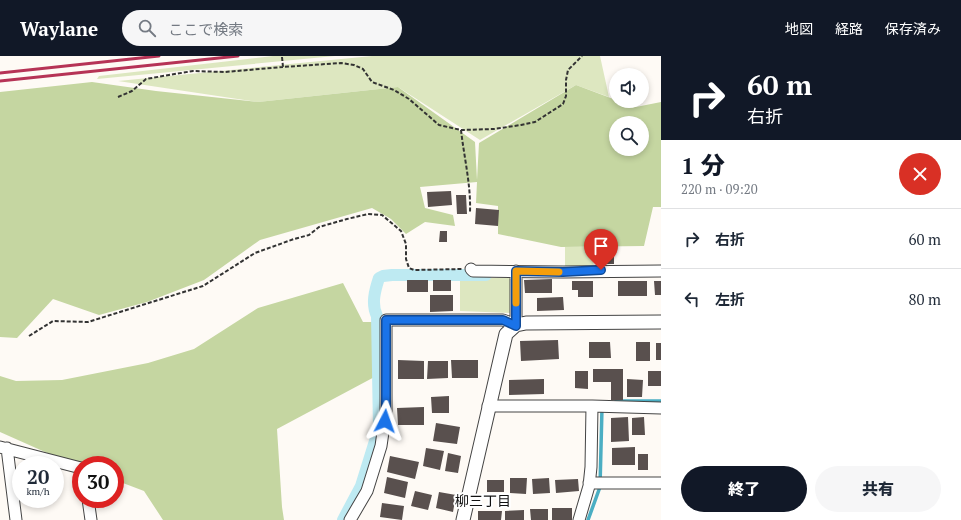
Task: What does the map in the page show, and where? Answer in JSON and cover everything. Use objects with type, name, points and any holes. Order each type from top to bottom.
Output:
[{"type":"street","points":[[471,269],[473,271],[661,271]]},
{"type":"street","points":[[516,271],[516,326]]},
{"type":"street","points":[[350,520],[367,491],[381,446],[386,411],[386,320],[503,320],[516,326]]},
{"type":"street","points":[[463,520],[488,406],[506,334],[516,326],[526,323],[661,322]]},
{"type":"street","points":[[488,406],[592,406],[661,408]]},
{"type":"street","points":[[578,520],[589,483],[591,467],[592,406]]},
{"type":"street","points":[[16,520],[4,447],[72,466]]},
{"type":"street","points":[[589,483],[661,483]]},
{"type":"street","points":[[89,508],[91,520]]},
{"type":"path","points":[[118,96],[132,90],[146,80],[193,71],[225,72],[342,63],[354,65],[363,69],[372,82],[394,90],[409,99],[439,125],[461,130],[494,129],[521,126],[534,122],[563,104],[566,96],[566,80],[568,70],[582,56]]},
{"type":"path","points":[[282,57],[283,67]]},
{"type":"path","points":[[461,130],[470,194],[470,212]]},
{"type":"path","points":[[29,336],[53,321],[88,322],[203,286],[255,253],[309,235],[319,227],[368,214],[382,215],[401,230],[406,244],[406,259],[409,268],[414,270],[471,269]]},
{"type":"green space","points":[[273,56],[335,56],[97,79],[99,76]]},
{"type":"green space","points":[[372,56],[600,56],[609,97],[576,85],[480,140],[398,87],[258,102],[118,81]]},
{"type":"green space","points":[[92,82],[156,91],[258,102],[398,87],[475,142],[477,180],[479,143],[576,85],[609,97],[609,108],[649,108],[649,104],[661,102],[661,207],[653,207],[644,246],[561,247],[498,234],[498,206],[476,203],[477,182],[420,187],[425,208],[453,215],[455,226],[425,222],[406,234],[391,219],[372,208],[260,240],[204,280],[147,302],[99,315],[53,299],[17,338],[0,337],[0,92]]},
{"type":"green space","points":[[565,247],[592,247],[594,269],[565,271]]},
{"type":"green space","points":[[460,278],[513,278],[513,313],[460,311]]},
{"type":"green space","points":[[343,283],[363,322],[380,322],[380,374],[277,429],[284,520],[163,520],[144,491],[124,483],[124,456],[72,456],[72,464],[64,460],[64,456],[54,456],[0,432],[0,376],[16,381],[62,380],[148,363],[194,349],[258,308]]},
{"type":"building","points":[[451,191],[452,205],[428,207],[427,192]]},
{"type":"building","points":[[456,195],[466,195],[467,214],[457,214]]},
{"type":"building","points":[[476,208],[499,210],[498,226],[475,224]]},
{"type":"building","points":[[440,231],[447,231],[447,242],[439,242]]},
{"type":"building","points":[[596,249],[606,249],[606,255],[596,255]]},
{"type":"building","points":[[607,250],[614,250],[614,264],[607,264]]},
{"type":"building","points":[[552,279],[552,293],[525,293],[524,280]]},
{"type":"building","points":[[407,280],[428,280],[428,292],[407,292]]},
{"type":"building","points":[[433,280],[451,280],[451,291],[433,291]]},
{"type":"building","points":[[572,281],[593,281],[593,297],[578,297],[578,290],[572,290]]},
{"type":"building","points":[[618,281],[647,281],[647,296],[618,296]]},
{"type":"building","points":[[654,281],[661,281],[661,295],[655,295]]},
{"type":"building","points":[[430,295],[453,295],[453,311],[430,312]]},
{"type":"building","points":[[563,297],[564,310],[537,311],[537,298]]},
{"type":"building","points":[[558,340],[559,359],[521,361],[520,341]]},
{"type":"building","points":[[589,342],[610,342],[611,358],[589,358]]},
{"type":"building","points":[[636,342],[650,342],[650,361],[636,361]]},
{"type":"building","points":[[656,343],[661,343],[661,360],[656,360]]},
{"type":"building","points":[[398,360],[424,361],[424,379],[398,379]]},
{"type":"building","points":[[451,360],[478,360],[478,378],[452,378]]},
{"type":"building","points":[[428,361],[448,361],[448,378],[427,379]]},
{"type":"building","points":[[593,369],[623,369],[623,400],[611,400],[611,382],[593,382]]},
{"type":"building","points":[[575,371],[588,371],[588,389],[575,388]]},
{"type":"building","points":[[648,371],[661,371],[661,386],[648,386]]},
{"type":"building","points":[[544,379],[544,394],[509,395],[509,380]]},
{"type":"building","points":[[627,379],[643,380],[642,397],[627,397]]},
{"type":"building","points":[[449,396],[449,413],[432,413],[431,397]]},
{"type":"building","points":[[424,407],[424,425],[398,425],[397,408]]},
{"type":"building","points":[[628,417],[629,441],[611,442],[611,418]]},
{"type":"building","points":[[644,417],[645,435],[632,435],[632,418]]},
{"type":"building","points":[[436,423],[460,427],[457,444],[433,441]]},
{"type":"building","points":[[635,447],[635,465],[612,465],[612,448]]},
{"type":"building","points":[[426,448],[444,451],[440,470],[423,466]]},
{"type":"building","points":[[448,453],[461,456],[458,473],[445,471]]},
{"type":"building","points":[[638,454],[648,454],[648,470],[638,470]]},
{"type":"building","points":[[390,456],[419,462],[415,479],[387,472]]},
{"type":"building","points":[[387,477],[408,482],[405,498],[384,493]]},
{"type":"building","points":[[510,478],[527,478],[526,494],[510,493]]},
{"type":"building","points":[[549,478],[550,493],[533,494],[532,479]]},
{"type":"building","points":[[578,479],[579,491],[556,493],[555,480]]},
{"type":"building","points":[[487,480],[504,480],[504,492],[487,492]]},
{"type":"building","points":[[415,491],[432,495],[428,510],[411,506]]},
{"type":"building","points":[[439,492],[456,495],[453,512],[436,508]]},
{"type":"building","points":[[382,503],[404,506],[402,520],[380,517]]},
{"type":"building","points":[[552,508],[572,508],[572,520],[552,520]]},
{"type":"building","points":[[530,509],[548,509],[548,520],[531,520]]},
{"type":"building","points":[[524,510],[524,520],[505,520],[505,511]]},
{"type":"building","points":[[478,511],[502,511],[501,520],[478,520]]},
{"type":"waterway","points":[[343,520],[361,486],[379,428],[377,316],[374,307],[375,292],[379,278],[392,275],[486,275]]},
{"type":"waterway","points":[[616,401],[661,401]]},
{"type":"waterway","points":[[588,520],[600,487],[602,408]]},
{"type":"railway","points":[[0,73],[159,56]]},
{"type":"railway","points":[[0,81],[238,56]]},
{"type":"slow traffic","points":[[516,303],[516,271],[559,272]]},
{"type":"district","name":"柳三丁目","points":[[483,500]]},
{"type":"route","points":[[385,421],[386,320],[503,320],[516,326],[516,271],[563,272],[601,270]]}]
